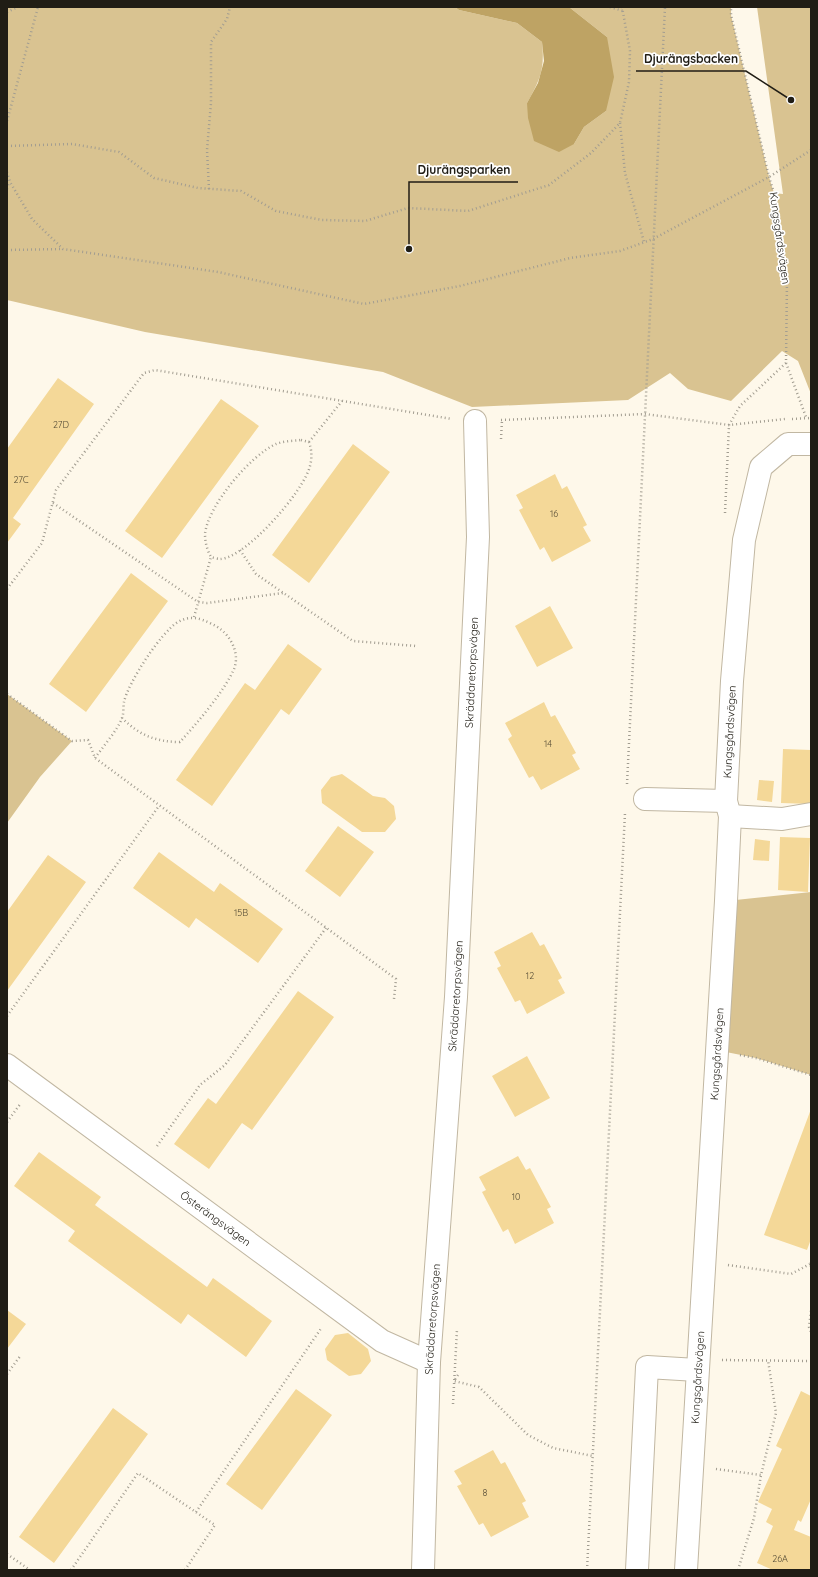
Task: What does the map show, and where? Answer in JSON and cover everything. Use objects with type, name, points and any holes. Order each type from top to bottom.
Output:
[{"type":"street","name":"Skräddaretorpsvägen","points":[[423,1570],[429,1362],[456,997],[478,545],[475,421]]},
{"type":"street","name":"Kungsgårdsvägen","points":[[686,1570],[716,1050],[728,808],[732,681],[744,540],[761,467],[788,444],[811,444]]},
{"type":"street","points":[[646,799],[728,808],[782,819],[811,814]]},
{"type":"street","name":"Österängsvägen","points":[[7,1065],[382,1340],[429,1362]]},
{"type":"street","points":[[637,1570],[647,1367],[698,1365]]},
{"type":"path","points":[[7,12],[18,7]]},
{"type":"path","points":[[7,121],[38,7]]},
{"type":"path","points":[[209,189],[207,150],[211,103],[211,42],[226,19],[230,7]]},
{"type":"path","points":[[610,7],[623,11]]},
{"type":"path","points":[[622,7],[630,51],[629,82],[620,123],[625,173],[644,242]]},
{"type":"path","name":"Kungsgårdsvägen","points":[[731,7],[731,15],[774,193],[787,280],[786,363]]},
{"type":"path","points":[[7,146],[72,144],[119,152],[154,178],[209,189],[241,191],[276,212],[322,220],[365,221],[408,208],[468,211],[549,185],[591,153],[620,123]]},
{"type":"path","points":[[7,250],[63,249],[218,272],[364,304],[460,286],[570,258],[620,251],[654,239],[769,177],[811,150]]},
{"type":"path","points":[[7,172],[10,182],[32,219],[63,249]]},
{"type":"path","points":[[7,189],[10,182]]},
{"type":"path","points":[[744,540],[729,527],[724,510],[729,425],[740,406],[786,363],[806,417]]},
{"type":"path","points":[[7,588],[42,543],[56,490],[144,373],[155,370],[442,418],[475,421],[645,414],[729,425],[806,417],[811,418]]},
{"type":"path","points":[[309,442],[342,401]]},
{"type":"path","points":[[301,440],[309,442],[312,451],[310,468],[292,500],[264,532],[240,550],[221,559],[211,557],[206,549],[205,533],[212,512],[230,485],[254,459],[277,444],[301,440]]},
{"type":"path","points":[[53,503],[198,602],[207,603],[283,593]]},
{"type":"path","points":[[240,550],[256,574],[353,641],[416,646]]},
{"type":"path","points":[[194,617],[211,557]]},
{"type":"path","points":[[95,758],[122,718],[124,702],[144,663],[161,638],[178,622],[194,617],[214,624],[231,638],[235,652],[234,667],[222,689],[180,742],[163,742],[141,733],[132,728],[122,718]]},
{"type":"path","points":[[7,694],[72,741],[88,740],[95,758],[396,979],[394,999]]},
{"type":"path","points":[[7,1016],[160,806]]},
{"type":"path","points":[[144,1165],[200,1085],[225,1064],[326,928]]},
{"type":"path","points":[[716,1050],[756,1058],[811,1075]]},
{"type":"path","points":[[704,1263],[791,1274],[811,1263],[811,1270]]},
{"type":"path","points":[[196,1512],[336,1307]]},
{"type":"path","points":[[811,1311],[809,1327],[811,1332]]},
{"type":"path","points":[[7,1374],[21,1355]]},
{"type":"path","points":[[698,1365],[768,1360],[811,1361]]},
{"type":"path","points":[[738,1570],[754,1518],[761,1475],[776,1413],[768,1360]]},
{"type":"path","points":[[458,1375],[454,1381],[479,1387],[528,1435],[553,1448],[593,1456]]},
{"type":"path","points":[[692,1466],[761,1475]]},
{"type":"path","points":[[71,1570],[138,1473],[215,1525],[185,1570]]},
{"type":"path","points":[[7,1554],[30,1570]]},
{"type":"shaded area","points":[[7,7],[455,7],[459,10],[517,23],[542,42],[542,67],[538,81],[527,103],[574,144],[584,127],[606,111],[607,37],[569,7],[731,7],[731,15],[769,177],[774,193],[783,194],[757,7],[811,7],[811,394],[798,361],[782,351],[731,401],[688,389],[670,373],[628,400],[472,407],[383,372],[145,332],[7,300]]},
{"type":"shaded area","points":[[455,7],[569,7],[607,37],[614,77],[606,111],[584,127],[574,144],[559,152],[534,141],[528,118],[527,103],[538,83],[544,61],[542,42],[517,23],[459,10]]},
{"type":"shaded area","points":[[7,694],[72,741],[40,777],[7,823]]},
{"type":"shaded area","points":[[811,892],[811,1075],[756,1058],[716,1050],[726,901]]},
{"type":"building","points":[[58,378],[94,404],[13,518],[21,524],[7,543],[7,449]]},
{"type":"building","points":[[221,399],[259,426],[162,558],[125,531]]},
{"type":"building","points":[[353,444],[390,472],[309,583],[272,555]]},
{"type":"building","points":[[555,474],[562,489],[567,486],[587,525],[583,527],[591,541],[552,562],[544,547],[540,550],[519,510],[523,508],[516,495]]},
{"type":"building","points":[[131,573],[168,601],[86,712],[49,684]]},
{"type":"building","points":[[550,606],[573,648],[537,667],[515,626]]},
{"type":"building","points":[[288,644],[322,669],[289,715],[281,709],[212,806],[176,780],[245,683],[255,690]]},
{"type":"building","points":[[544,702],[551,717],[555,715],[576,753],[572,755],[580,769],[541,790],[533,776],[529,778],[508,739],[512,736],[505,723]]},
{"type":"building","points":[[783,749],[811,750],[811,804],[781,803]]},
{"type":"building","points":[[342,774],[373,796],[385,798],[394,806],[396,819],[385,832],[362,832],[322,803],[321,790],[331,777]]},
{"type":"building","points":[[759,780],[774,781],[772,802],[757,800]]},
{"type":"building","points":[[338,826],[374,852],[340,897],[305,871]]},
{"type":"building","points":[[780,837],[810,838],[808,892],[778,890]]},
{"type":"building","points":[[755,839],[770,841],[769,861],[753,860]]},
{"type":"building","points":[[159,852],[214,892],[220,883],[283,929],[258,963],[196,918],[189,928],[133,888]]},
{"type":"building","points":[[48,855],[86,882],[7,991],[7,912]]},
{"type":"building","points":[[532,932],[540,946],[544,944],[562,978],[558,980],[565,993],[527,1014],[520,1000],[515,1002],[497,968],[501,966],[494,952]]},
{"type":"building","points":[[298,991],[334,1017],[252,1130],[242,1123],[209,1169],[174,1144],[208,1098],[216,1104]]},
{"type":"building","points":[[527,1056],[550,1098],[515,1117],[492,1076]]},
{"type":"building","points":[[811,1109],[811,1239],[807,1250],[764,1235]]},
{"type":"building","points":[[39,1152],[101,1197],[95,1205],[207,1287],[213,1278],[272,1321],[246,1357],[188,1314],[181,1324],[68,1241],[75,1231],[14,1186]]},
{"type":"building","points":[[518,1156],[526,1170],[530,1168],[551,1207],[547,1209],[554,1223],[515,1244],[508,1229],[503,1232],[482,1192],[486,1190],[479,1177]]},
{"type":"building","points":[[7,1310],[26,1324],[7,1349]]},
{"type":"building","points":[[348,1333],[368,1349],[371,1361],[361,1374],[349,1376],[327,1360],[325,1349],[335,1335]]},
{"type":"building","points":[[296,1389],[332,1415],[262,1510],[226,1484]]},
{"type":"building","points":[[801,1391],[811,1396],[811,1499],[801,1522],[798,1520],[794,1530],[811,1537],[811,1570],[773,1570],[757,1563],[773,1526],[766,1522],[772,1509],[758,1502],[782,1449],[776,1446]]},
{"type":"building","points":[[113,1408],[148,1434],[54,1563],[19,1537]]},
{"type":"building","points":[[493,1450],[501,1464],[505,1462],[526,1501],[522,1503],[529,1517],[491,1537],[483,1523],[479,1525],[457,1486],[462,1484],[454,1471]]},
{"type":"place","name":"Djurängsbacken","points":[[791,100]]},
{"type":"place","name":"Djurängsparken","points":[[409,249]]}]
